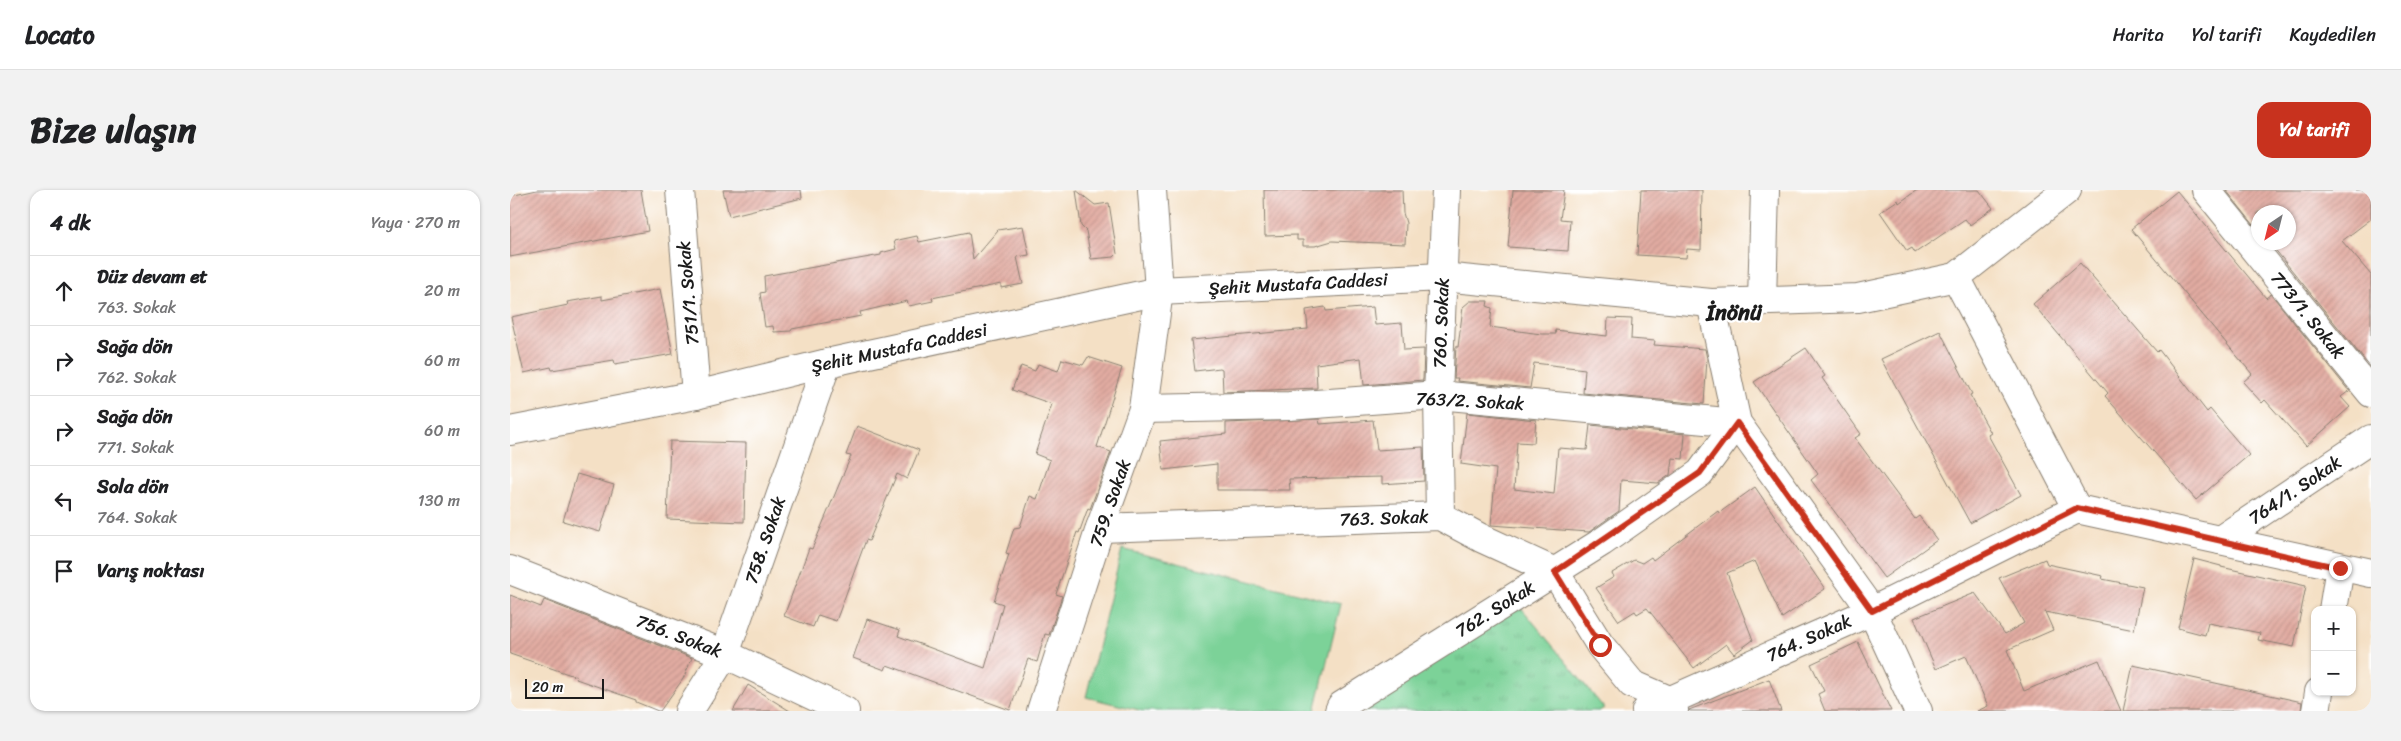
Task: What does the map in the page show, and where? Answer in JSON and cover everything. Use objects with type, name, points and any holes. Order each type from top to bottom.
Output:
[{"type":"street","name":"751/1. Sokak","points":[[680,190],[696,396]]},
{"type":"street","name":"759. Sokak","points":[[1041,711],[1100,528],[1143,409],[1159,291],[1152,190]]},
{"type":"street","name":"760. Sokak","points":[[1440,516],[1438,395],[1446,190]]},
{"type":"street","points":[[1762,301],[1765,190]]},
{"type":"street","name":"Şehit Mustafa Caddesi","points":[[510,431],[696,396],[827,363],[1159,291],[1442,277],[1711,303],[1858,298],[1956,277],[2067,190]]},
{"type":"street","name":"773/1. Sokak","points":[[2206,190],[2371,393]]},
{"type":"street","points":[[1956,277],[2077,508],[2340,568],[2371,573]]},
{"type":"street","points":[[1711,303],[1737,423],[1872,611],[1918,711]]},
{"type":"street","name":"758. Sokak","points":[[689,711],[725,654],[827,363]]},
{"type":"street","name":"763/2. Sokak","points":[[1143,409],[1289,406],[1438,395],[1737,423]]},
{"type":"street","name":"762. Sokak","points":[[1339,711],[1341,706],[1555,572],[1700,473],[1737,423]]},
{"type":"street","name":"764/1. Sokak","points":[[2220,540],[2371,439]]},
{"type":"street","name":"764. Sokak","points":[[1663,707],[1872,611],[2077,508]]},
{"type":"street","name":"763. Sokak","points":[[1100,528],[1440,516],[1481,538],[1555,572]]},
{"type":"street","points":[[2334,606],[2340,568]]},
{"type":"street","name":"756. Sokak","points":[[510,570],[725,654],[845,711]]},
{"type":"street","points":[[1555,572],[1600,645],[1632,684],[1663,707]]},
{"type":"street","points":[[2316,711],[2318,696]]},
{"type":"green space","points":[[1122,549],[1341,604],[1315,711],[1143,711],[1086,697]]},
{"type":"green space","points":[[1519,605],[1604,708],[1599,711],[1364,711],[1373,698]]},
{"type":"building","points":[[537,190],[641,190],[648,231],[510,257],[510,196]]},
{"type":"building","points":[[723,190],[801,190],[802,198],[729,216]]},
{"type":"building","points":[[1076,190],[1095,205],[1109,203],[1117,254],[1114,257],[1091,259],[1086,231],[1081,226]]},
{"type":"building","points":[[1264,190],[1402,190],[1403,213],[1406,223],[1405,244],[1332,241],[1315,246],[1303,246],[1303,240],[1297,240],[1297,235],[1265,236]]},
{"type":"building","points":[[1513,190],[1564,190],[1560,219],[1570,220],[1568,251],[1508,247]]},
{"type":"building","points":[[1641,190],[1702,190],[1701,250],[1687,249],[1686,258],[1637,255]]},
{"type":"building","points":[[1917,190],[1979,190],[1993,208],[1970,225],[1965,219],[1915,253],[1912,248],[1907,251],[1880,212],[1898,200],[1899,203]]},
{"type":"building","points":[[2226,190],[2371,190],[2371,219],[2342,241],[2371,275],[2371,368],[2275,250],[2296,250],[2296,205],[2251,205],[2251,221]]},
{"type":"building","points":[[2177,191],[2266,298],[2271,294],[2349,391],[2341,397],[2350,407],[2306,446],[2265,400],[2262,403],[2243,382],[2252,374],[2131,229]]},
{"type":"building","points":[[1023,226],[1029,255],[1017,257],[1023,284],[1001,288],[1001,284],[932,298],[933,301],[909,306],[907,301],[860,312],[861,316],[792,329],[791,331],[774,332],[773,326],[765,327],[760,293],[765,292],[764,276],[881,255],[881,253],[896,249],[894,241],[917,236],[919,242],[969,232],[973,259],[998,230]]},
{"type":"building","points":[[2080,263],[2157,352],[2159,350],[2207,412],[2210,409],[2249,455],[2196,500],[2105,396],[2108,393],[2033,304]]},
{"type":"building","points":[[660,289],[673,354],[615,364],[614,360],[552,370],[551,367],[524,373],[511,317],[568,305],[567,302],[602,296],[602,300]]},
{"type":"building","points":[[1470,301],[1488,301],[1487,306],[1492,308],[1490,327],[1541,334],[1556,334],[1555,330],[1607,336],[1608,318],[1632,319],[1631,339],[1655,341],[1654,345],[1705,349],[1707,359],[1704,404],[1583,393],[1585,369],[1534,363],[1530,388],[1457,381],[1458,378],[1454,378],[1456,347],[1458,347],[1463,307]]},
{"type":"building","points":[[1325,307],[1326,311],[1373,307],[1375,325],[1402,323],[1404,350],[1424,349],[1423,380],[1364,385],[1361,358],[1316,364],[1317,388],[1223,392],[1222,369],[1195,371],[1191,340],[1308,329],[1306,310]]},
{"type":"building","points":[[1940,331],[1972,394],[1970,395],[1991,433],[1988,435],[2021,495],[1970,523],[1881,359]]},
{"type":"building","points":[[1806,348],[1825,376],[1822,378],[1861,434],[1855,438],[1915,519],[1919,516],[1937,540],[1884,578],[1811,480],[1818,474],[1754,382]]},
{"type":"building","points":[[1088,357],[1122,368],[1097,447],[1111,452],[1090,509],[1088,508],[1079,533],[1077,532],[1056,594],[1062,596],[1049,635],[1045,634],[1037,662],[1028,659],[1010,710],[887,665],[885,670],[853,658],[867,619],[900,630],[898,636],[985,668],[1003,604],[994,601],[1009,554],[1006,553],[1014,528],[1020,527],[1030,496],[1037,499],[1050,460],[1035,454],[1052,404],[1012,390],[1021,366],[1035,371],[1038,364],[1058,371],[1062,359],[1083,365]]},
{"type":"building","points":[[1467,413],[1536,420],[1534,443],[1517,442],[1514,489],[1554,494],[1558,448],[1587,450],[1590,425],[1685,434],[1683,459],[1672,458],[1670,475],[1658,483],[1621,480],[1619,511],[1589,532],[1491,525],[1496,469],[1461,464]]},
{"type":"building","points":[[1319,419],[1320,424],[1373,420],[1377,450],[1423,447],[1424,481],[1382,484],[1382,477],[1289,479],[1290,490],[1217,490],[1217,464],[1163,470],[1160,441],[1226,434],[1226,423]]},
{"type":"building","points":[[857,426],[919,450],[907,479],[897,474],[869,541],[866,540],[836,621],[818,615],[813,627],[784,616],[809,548],[812,549],[851,456],[846,455]]},
{"type":"building","points":[[670,441],[746,443],[744,522],[667,519]]},
{"type":"building","points":[[577,474],[614,485],[600,532],[563,521]]},
{"type":"building","points":[[1755,487],[1825,589],[1782,618],[1755,561],[1727,573],[1753,640],[1734,654],[1726,644],[1694,668],[1647,608],[1637,614],[1635,611],[1619,621],[1596,588],[1614,577],[1612,573],[1634,560],[1642,563],[1651,557],[1653,560],[1718,511],[1719,513]]},
{"type":"building","points":[[2045,559],[2047,564],[2103,576],[2102,579],[2143,587],[2134,630],[2045,612],[2053,630],[2007,650],[2024,691],[2099,660],[2121,711],[1977,711],[1988,706],[1966,656],[1936,669],[1914,618],[1975,593],[2005,634],[2024,623],[1999,578]]},
{"type":"building","points":[[2194,559],[2306,586],[2294,647],[2258,640],[2260,633],[2208,623],[2205,635],[2178,628]]},
{"type":"building","points":[[510,595],[541,607],[544,600],[692,658],[683,679],[660,711],[658,711],[636,702],[636,700],[576,679],[577,677],[510,654]]},
{"type":"building","points":[[1858,642],[1891,711],[1825,711],[1818,694],[1824,691],[1811,664]]},
{"type":"building","points":[[2133,665],[2302,702],[2301,711],[2123,711]]},
{"type":"building","points":[[1769,679],[1781,711],[1689,710]]},
{"type":"building","points":[[748,685],[790,711],[733,711]]},
{"type":"district","name":"İnönü","points":[[1734,312]]},
{"type":"route","points":[[1600,645],[1555,572],[1602,542],[1700,473],[1737,423],[1872,611],[2077,508],[2340,568]]}]
